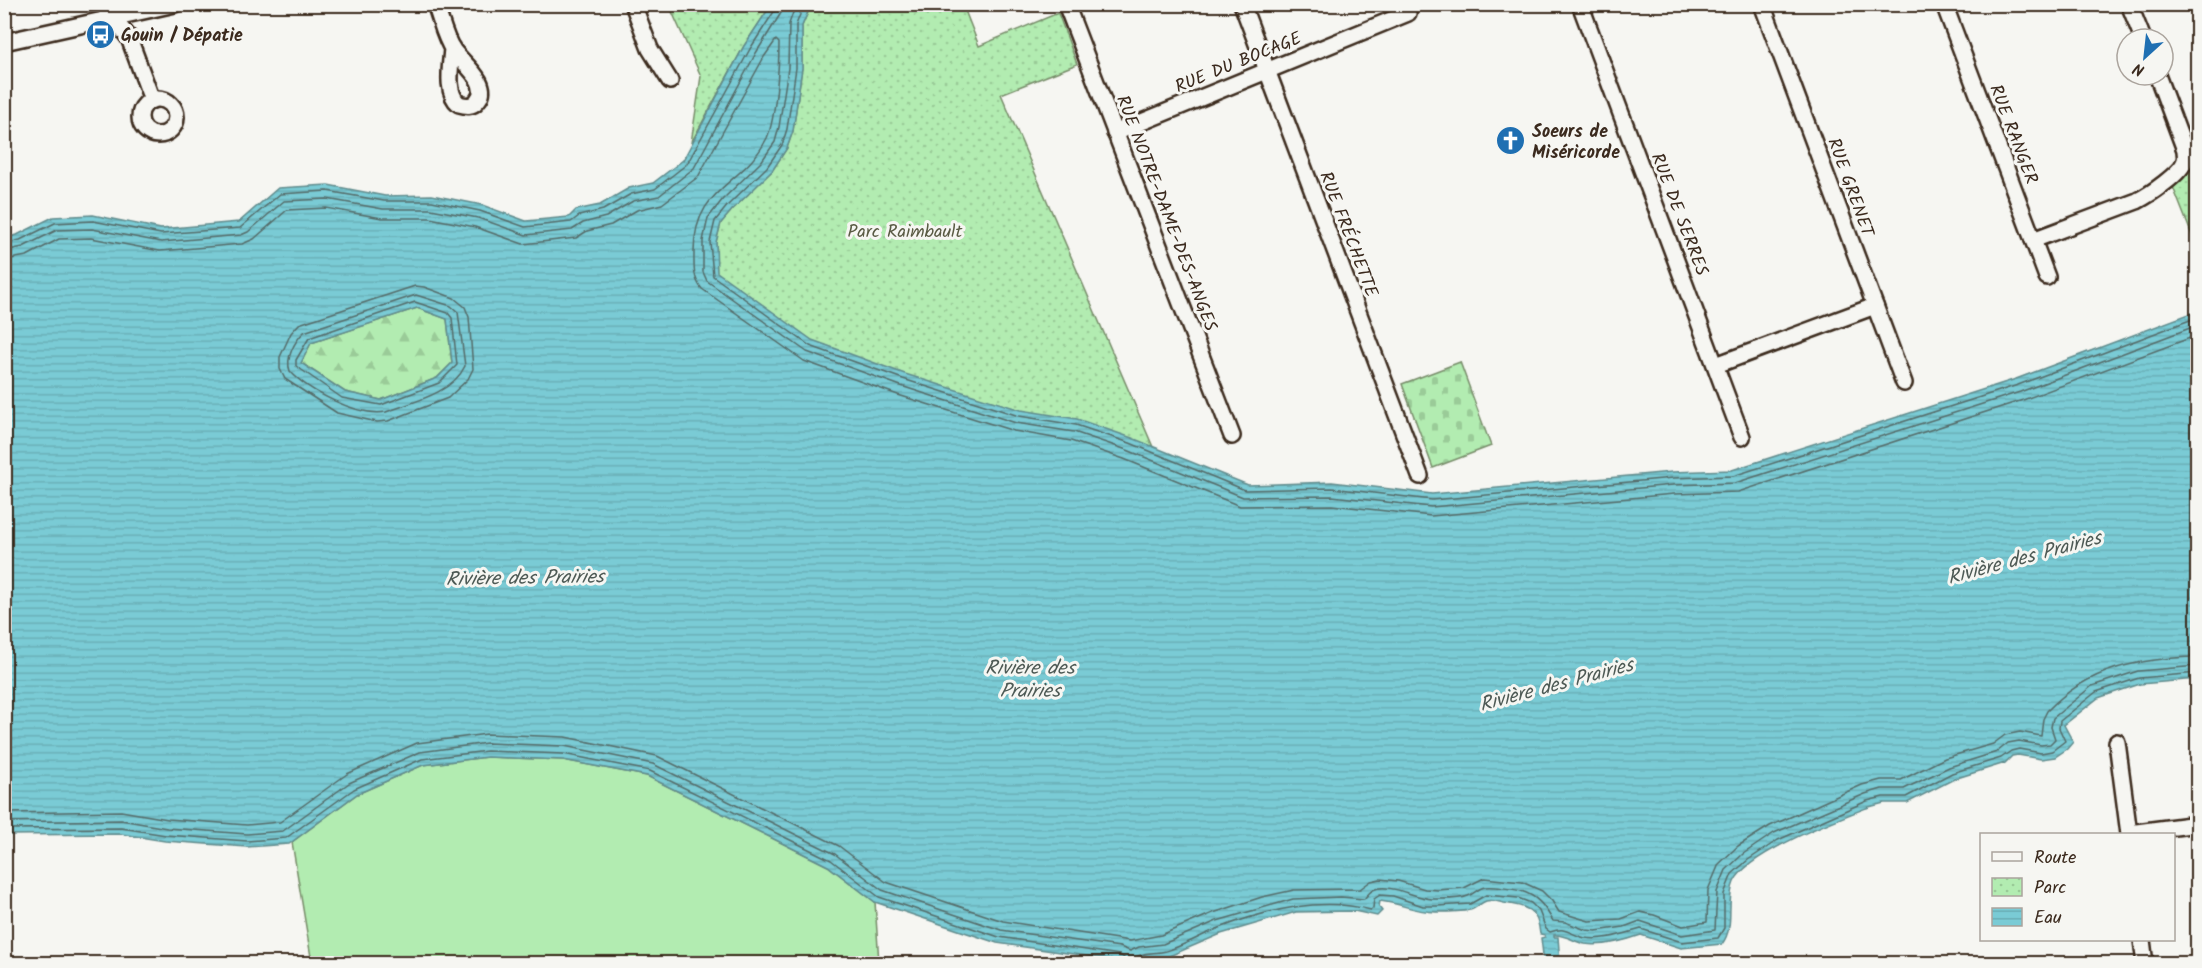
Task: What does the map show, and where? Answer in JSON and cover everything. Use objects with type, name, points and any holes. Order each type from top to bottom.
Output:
[{"type":"street","points":[[102,4],[129,38],[152,100]]},
{"type":"street","points":[[4,42],[175,4]]},
{"type":"street","points":[[435,4],[452,48]]},
{"type":"street","points":[[633,4],[650,49],[670,81]]},
{"type":"street","name":"RUE NOTRE-DAME-DES-ANGES","points":[[1066,4],[1232,436]]},
{"type":"street","name":"RUE FRÉCHETTE","points":[[1242,4],[1420,476]]},
{"type":"street","name":"RUE DE SERRES","points":[[1580,4],[1742,437]]},
{"type":"street","name":"RUE GRENET","points":[[1762,4],[1904,383]]},
{"type":"street","name":"RUE RANGER","points":[[1944,4],[2047,277]]},
{"type":"street","points":[[2130,4],[2139,27]]},
{"type":"street","name":"RUE DU BOCAGE","points":[[1115,133],[1266,71],[1407,9]]},
{"type":"street","points":[[2033,240],[2137,201],[2152,192],[2182,167],[2186,157],[2185,150],[2161,87]]},
{"type":"street","points":[[1716,365],[1875,306]]},
{"type":"street","points":[[2117,742],[2129,833]]},
{"type":"street","points":[[2136,833],[2198,824]]},
{"type":"street","points":[[2142,941],[2145,963]]},
{"type":"green space","points":[[669,5],[771,5],[744,46],[691,143],[701,76]]},
{"type":"green space","name":"Parc Raimbault","points":[[811,5],[972,5],[964,8],[979,46],[1058,13],[1077,64],[1001,94],[1153,447],[1078,435],[807,349],[716,273],[716,242],[721,223],[772,171],[787,148],[793,131],[802,68],[802,26]]},
{"type":"green space","points":[[2197,125],[2197,248],[2173,187],[2190,167],[2191,156],[2185,130]]},
{"type":"green space","points":[[417,308],[447,319],[452,363],[437,378],[381,400],[345,392],[301,363],[311,343]]},
{"type":"green space","points":[[1460,362],[1491,446],[1433,468],[1402,384]]},
{"type":"green space","points":[[487,757],[563,760],[647,776],[828,866],[875,902],[879,963],[312,963],[292,842],[357,794],[423,765]]},
{"type":"water","name":"Rivière des Prairies","points":[[771,5],[811,5],[802,26],[802,68],[793,131],[787,148],[772,171],[721,223],[716,242],[717,272],[812,340],[905,374],[1021,410],[1077,419],[1132,438],[1248,485],[1332,482],[1432,494],[1672,472],[1732,470],[2016,379],[2197,311],[2197,679],[2140,684],[2098,698],[2064,725],[2073,742],[2055,757],[2041,759],[2012,756],[2005,763],[1954,779],[1907,803],[1884,803],[1869,807],[1816,828],[1774,849],[1742,871],[1734,882],[1730,898],[1729,929],[1722,944],[1681,948],[1641,935],[1614,943],[1592,945],[1554,935],[1558,937],[1560,963],[1544,963],[1541,938],[1545,935],[1540,934],[1537,919],[1530,910],[1490,900],[1472,909],[1458,912],[1430,912],[1380,901],[1379,907],[1382,911],[1377,916],[1354,911],[1296,912],[1221,934],[1167,957],[1129,962],[997,943],[875,902],[828,866],[647,776],[563,760],[487,757],[423,765],[357,794],[289,844],[247,847],[165,841],[121,834],[5,835],[5,238],[17,235],[53,217],[93,215],[161,229],[239,222],[278,188],[328,185],[385,196],[432,195],[482,205],[526,221],[569,217],[576,210],[600,205],[629,188],[653,183],[683,160],[744,46]],"holes":[[[417,308],[447,319],[452,363],[437,378],[381,400],[345,392],[301,363],[311,343]]]},
{"type":"place","name":"Gouin / Dépatie","points":[[100,35]]},
{"type":"place","name":"Soeurs de Miséricorde","points":[[1511,141]]}]
